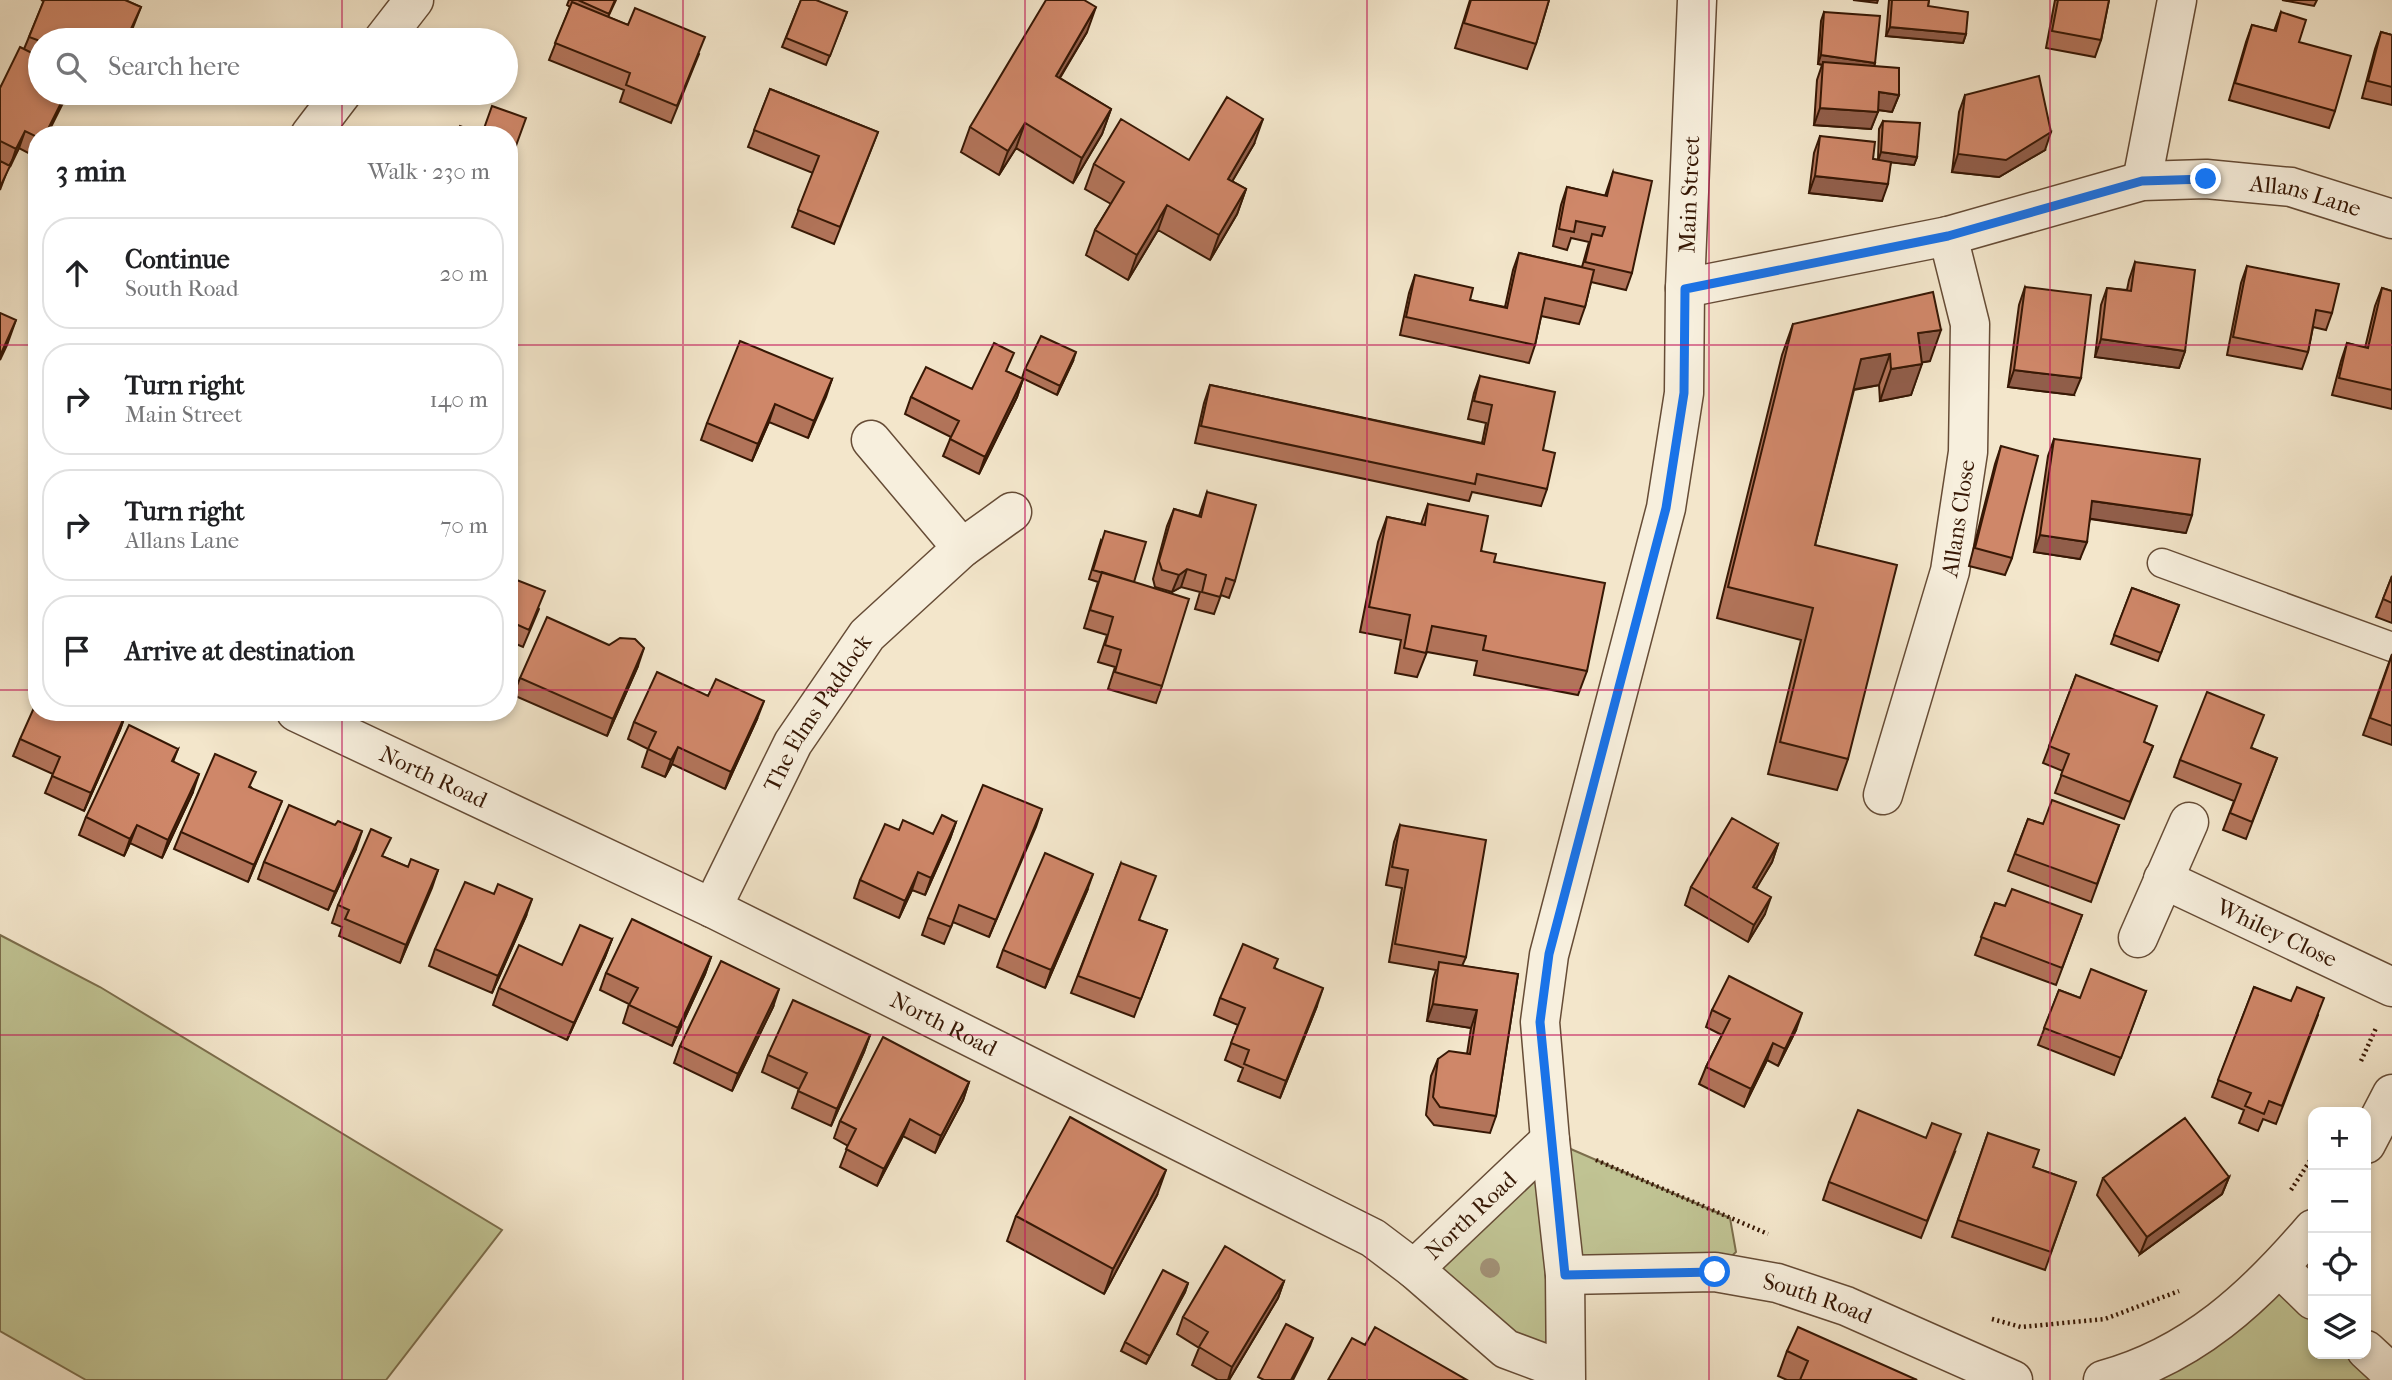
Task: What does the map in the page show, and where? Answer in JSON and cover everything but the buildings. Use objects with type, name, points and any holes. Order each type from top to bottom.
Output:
[{"type":"street","points":[[392,28],[414,0]]},
{"type":"street","name":"Main Street","points":[[1566,1376],[1565,1275],[1540,1022],[1549,954],[1666,508],[1684,393],[1685,289],[1697,0]]},
{"type":"street","points":[[2142,181],[2177,0]]},
{"type":"street","points":[[317,126],[333,105]]},
{"type":"street","name":"Allans Lane","points":[[1685,289],[1948,236],[2142,181],[2206,179],[2291,187],[2392,219]]},
{"type":"street","name":"Allans Close","points":[[1883,795],[1950,571],[1968,452],[1970,324],[1948,236]]},
{"type":"street","points":[[871,440],[962,548]]},
{"type":"street","name":"The Elms Paddock","points":[[712,908],[793,743],[867,635],[962,548],[1012,512]]},
{"type":"street","name":"North Road","points":[[315,721],[712,908],[1373,1238],[1414,1269],[1550,1140]]},
{"type":"street","points":[[2138,938],[2189,822]]},
{"type":"street","name":"Whiley Close","points":[[2163,879],[2387,1001]]},
{"type":"street","points":[[2371,1134],[2392,1094]]},
{"type":"street","points":[[2103,1380],[2180,1350],[2232,1311],[2280,1268],[2310,1233]]},
{"type":"street","points":[[2280,1268],[2309,1296]]},
{"type":"street","points":[[1414,1269],[1506,1349],[1566,1376]]},
{"type":"street","name":"South Road","points":[[1565,1275],[1715,1272],[1777,1283],[1846,1306],[2013,1380]]},
{"type":"street","points":[[2371,1354],[2392,1374]]},
{"type":"lane","points":[[2162,563],[2392,647]]},
{"type":"path","points":[[2360,1064],[2387,1001]]},
{"type":"path","points":[[1550,1140],[1774,1237]]},
{"type":"path","points":[[2291,1191],[2308,1164]]},
{"type":"path","points":[[1982,1316],[2021,1327],[2105,1319],[2186,1287]]},
{"type":"green space","points":[[0,935],[100,987],[502,1230],[386,1380],[86,1380],[0,1331]]},
{"type":"green space","points":[[1550,1140],[1730,1218],[1736,1252],[1715,1272],[1565,1276],[1565,1371],[1414,1269]]},
{"type":"green space","points":[[2280,1268],[2308,1295],[2308,1359],[2371,1359],[2392,1380],[2103,1380]]},
{"type":"route","points":[[1715,1272],[1565,1275],[1540,1022],[1549,954],[1666,508],[1684,393],[1685,289],[1948,236],[2142,181],[2206,179]]}]
